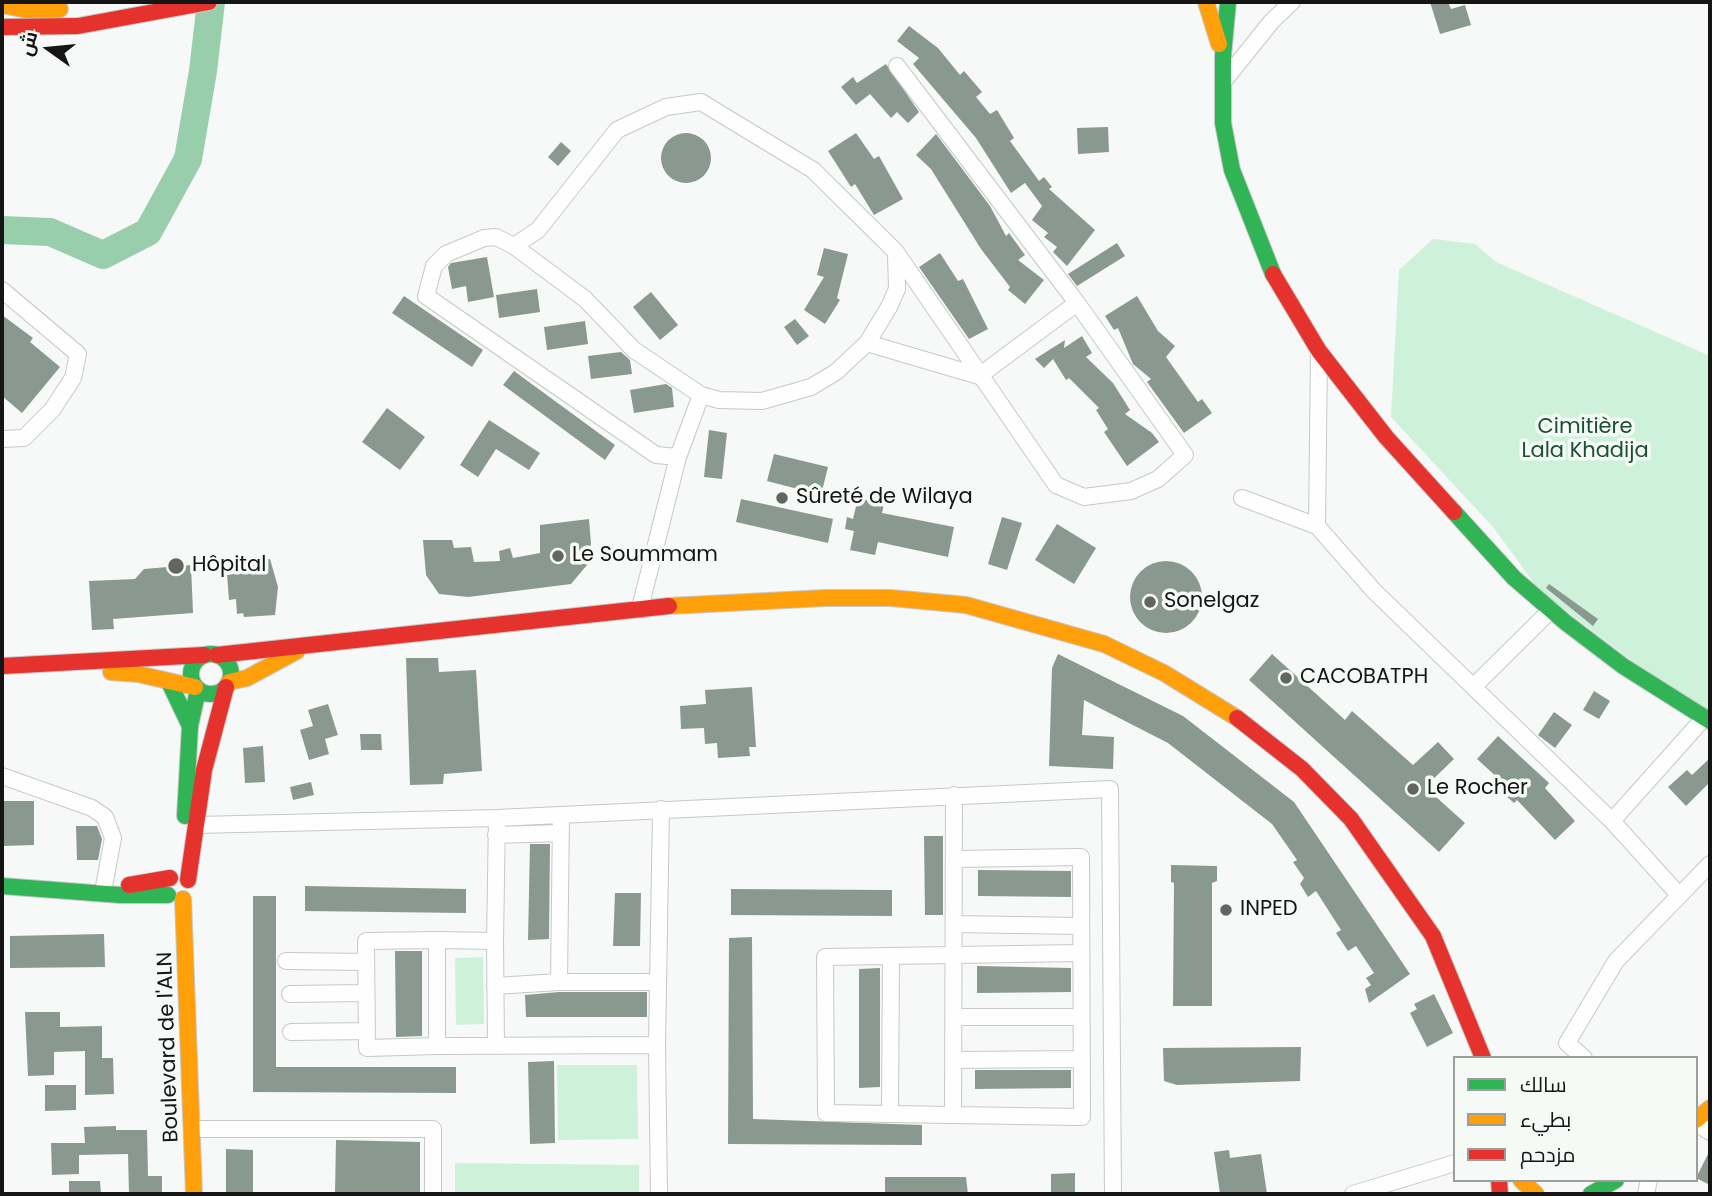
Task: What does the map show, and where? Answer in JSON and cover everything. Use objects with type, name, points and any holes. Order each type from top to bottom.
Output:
[{"type":"main road","points":[[2,27],[78,26],[206,2]]},
{"type":"main road","points":[[1206,2],[1223,56]]},
{"type":"main road","points":[[1228,2],[1223,56],[1223,123],[1231,170],[1245,212],[1286,300],[1319,351],[1386,437],[1514,578],[1623,666],[1707,719]]},
{"type":"main road","points":[[2,5],[27,9],[78,6]]},
{"type":"main road","points":[[2,666],[211,655],[640,608],[891,598],[966,605],[1042,624],[1104,644],[1164,673],[1234,715],[1302,769],[1351,819],[1433,936],[1464,1003],[1482,1056]]},
{"type":"main road","points":[[2,680],[107,672],[138,674],[213,694],[307,645]]},
{"type":"main road","points":[[177,886],[196,825],[204,770],[228,684],[230,668],[211,655]]},
{"type":"main road","points":[[177,886],[183,842],[190,726],[196,688],[191,669],[211,655]]},
{"type":"main road","points":[[169,682],[190,726]]},
{"type":"main road","points":[[2,886],[103,892],[177,886]]},
{"type":"main road","name":"Boulevard de l'ALN","points":[[177,886],[194,1194]]},
{"type":"main road","points":[[1704,1128],[1710,1108]]},
{"type":"main road","points":[[1523,1182],[1536,1194]]},
{"type":"main road","points":[[1591,1194],[1612,1182]]},
{"type":"street","points":[[1223,82],[1272,21],[1292,2]]},
{"type":"street","points":[[514,246],[538,230],[617,130],[666,107],[701,102],[813,170],[896,252],[1056,485],[1084,497],[1131,491],[1158,479],[1185,455],[1077,303],[897,66]]},
{"type":"street","points":[[678,457],[656,455],[426,296],[434,266],[446,254],[484,238],[496,237],[514,246],[585,299],[634,350],[701,395],[719,400],[762,401],[811,387],[836,372],[867,343],[897,289],[896,252]]},
{"type":"street","points":[[2,290],[78,354],[73,378],[52,410],[24,438],[2,439]]},
{"type":"street","points":[[979,376],[1077,303]]},
{"type":"street","points":[[867,343],[979,376]]},
{"type":"street","points":[[1317,526],[1319,351]]},
{"type":"street","points":[[640,608],[678,457],[701,395]]},
{"type":"street","points":[[1242,498],[1317,526],[1374,591],[1612,821],[1679,895]]},
{"type":"street","points":[[1473,687],[1551,610]]},
{"type":"street","points":[[1612,821],[1707,719]]},
{"type":"street","points":[[2,776],[92,808],[105,817],[113,838],[103,892]]},
{"type":"street","points":[[196,825],[496,818],[1110,789],[1113,1194]]},
{"type":"street","points":[[953,1114],[954,795]]},
{"type":"street","points":[[659,1194],[657,982],[661,809]]},
{"type":"street","points":[[559,982],[561,815]]},
{"type":"street","points":[[496,818],[496,1046]]},
{"type":"street","points":[[496,835],[561,833]]},
{"type":"street","points":[[954,859],[1081,857],[1082,1117],[826,1113],[825,957],[1081,953]]},
{"type":"street","points":[[1582,1056],[1567,1043],[1616,961],[1710,864]]},
{"type":"street","points":[[954,925],[1081,926]]},
{"type":"street","points":[[437,940],[437,1046]]},
{"type":"street","points":[[495,941],[366,941],[367,1048],[657,1045]]},
{"type":"street","points":[[890,1114],[891,956]]},
{"type":"street","points":[[286,961],[366,962]]},
{"type":"street","points":[[495,986],[559,982],[657,982]]},
{"type":"street","points":[[290,994],[366,993]]},
{"type":"street","points":[[954,1017],[1081,1017]]},
{"type":"street","points":[[291,1032],[366,1031]]},
{"type":"street","points":[[954,1060],[1082,1059]]},
{"type":"street","points":[[192,1129],[433,1129],[433,1194]]},
{"type":"street","points":[[1353,1194],[1453,1164]]},
{"type":"green space","name":"Cimitière Lala Khadija","points":[[1433,239],[1475,244],[1496,262],[1710,356],[1710,713],[1688,703],[1539,590],[1493,527],[1391,417],[1399,270]]},
{"type":"green space","points":[[483,957],[484,1024],[456,1025],[455,958]]},
{"type":"green space","points":[[557,1065],[637,1065],[638,1139],[558,1140]]},
{"type":"green space","points":[[455,1163],[639,1165],[639,1194],[455,1194]]},
{"type":"building","points":[[1430,2],[1448,2],[1451,9],[1465,5],[1471,25],[1440,34]]},
{"type":"building","points":[[909,26],[938,48],[960,75],[964,71],[982,92],[976,97],[990,114],[997,110],[1014,138],[1010,141],[1039,181],[1044,177],[1052,187],[1049,189],[1095,230],[1067,266],[1053,252],[1057,247],[1044,237],[1048,233],[1032,220],[1042,206],[1025,183],[1011,193],[976,138],[913,64],[919,58],[897,41]]},
{"type":"building","points":[[886,64],[919,112],[908,123],[897,112],[891,118],[870,94],[856,105],[841,87],[853,77],[857,83]]},
{"type":"building","points":[[1108,127],[1109,152],[1078,154],[1077,128]]},
{"type":"building","points":[[686,133],[704,140],[711,158],[704,176],[686,183],[668,176],[661,158],[668,140]]},
{"type":"building","points":[[856,133],[874,159],[879,156],[903,199],[874,215],[855,184],[851,187],[828,151]]},
{"type":"building","points":[[936,134],[990,206],[1006,236],[1009,233],[1025,255],[1018,260],[1044,280],[1025,304],[1008,290],[1010,287],[981,249],[931,169],[916,155]]},
{"type":"building","points":[[561,142],[571,151],[558,166],[548,157]]},
{"type":"building","points":[[1117,243],[1125,256],[1077,286],[1068,274]]},
{"type":"building","points":[[824,248],[848,254],[837,298],[840,300],[825,324],[804,310],[824,277],[817,275]]},
{"type":"building","points":[[940,253],[958,281],[963,279],[988,329],[969,339],[919,267]]},
{"type":"building","points":[[487,257],[494,297],[468,302],[466,286],[452,289],[448,267],[451,263]]},
{"type":"building","points":[[537,289],[540,312],[499,318],[496,295]]},
{"type":"building","points":[[651,292],[678,325],[660,340],[633,307]]},
{"type":"building","points":[[404,296],[483,350],[472,367],[392,313]]},
{"type":"building","points":[[1137,296],[1158,331],[1175,346],[1166,357],[1198,402],[1202,399],[1212,413],[1184,433],[1147,382],[1151,379],[1133,364],[1118,328],[1114,330],[1105,316]]},
{"type":"building","points":[[2,315],[33,338],[30,342],[60,367],[22,413],[2,396]]},
{"type":"building","points":[[795,319],[809,336],[797,345],[784,327]]},
{"type":"building","points":[[585,321],[588,344],[547,350],[544,327]]},
{"type":"building","points":[[1082,336],[1092,353],[1086,357],[1113,383],[1130,410],[1125,414],[1152,433],[1159,442],[1127,466],[1104,432],[1108,429],[1096,410],[1099,408],[1069,378],[1066,380],[1053,359],[1044,368],[1035,359],[1065,340],[1064,348]]},
{"type":"building","points":[[621,352],[630,360],[632,374],[591,379],[588,356]]},
{"type":"building","points":[[514,371],[615,445],[605,460],[503,385]]},
{"type":"building","points":[[666,384],[672,388],[674,407],[634,413],[630,390]]},
{"type":"building","points":[[387,408],[425,437],[400,470],[362,442]]},
{"type":"building","points":[[489,420],[540,453],[529,470],[496,449],[478,477],[460,465]]},
{"type":"building","points":[[709,430],[727,433],[722,479],[704,477]]},
{"type":"building","points":[[774,454],[828,467],[821,495],[767,481]]},
{"type":"building","points":[[858,498],[884,504],[882,513],[954,527],[948,557],[878,542],[875,555],[850,550],[854,531],[845,529],[847,517],[853,519]]},
{"type":"building","points":[[741,499],[833,519],[828,543],[736,522]]},
{"type":"building","points":[[1002,517],[1022,523],[1007,570],[988,564]]},
{"type":"building","name":"Le Soummam","points":[[589,519],[591,544],[587,565],[571,584],[468,597],[439,594],[426,575],[423,540],[452,540],[454,548],[471,547],[474,562],[500,561],[499,551],[510,548],[513,558],[540,553],[540,525]]},
{"type":"building","points":[[1057,524],[1096,548],[1074,584],[1035,560]]},
{"type":"building","points":[[270,559],[278,587],[275,615],[244,617],[243,613],[237,614],[236,599],[229,600],[227,575],[240,573],[239,562]]},
{"type":"building","points":[[1166,561],[1186,567],[1196,577],[1202,597],[1196,617],[1186,627],[1166,633],[1146,627],[1136,617],[1130,597],[1136,577],[1146,567]]},
{"type":"building","points":[[191,565],[193,613],[113,619],[114,629],[92,630],[89,581],[135,579],[144,569]]},
{"type":"building","points":[[1549,584],[1598,619],[1593,626],[1546,588]]},
{"type":"building","points":[[1058,654],[1183,716],[1294,802],[1410,974],[1369,1003],[1365,989],[1371,985],[1366,978],[1374,973],[1356,946],[1348,951],[1336,933],[1341,930],[1316,891],[1308,897],[1300,884],[1304,878],[1293,862],[1297,860],[1272,824],[1168,743],[1084,700],[1082,735],[1114,737],[1113,769],[1049,766],[1052,668]]},
{"type":"building","points":[[1272,654],[1345,720],[1352,711],[1413,765],[1438,742],[1454,759],[1425,787],[1465,823],[1439,852],[1249,680]]},
{"type":"building","points":[[406,658],[438,658],[439,672],[476,670],[482,771],[444,774],[443,784],[410,785]]},
{"type":"building","points":[[752,687],[756,747],[749,747],[750,756],[718,758],[717,743],[705,744],[704,728],[681,729],[680,706],[706,704],[705,690]]},
{"type":"building","points":[[1594,691],[1610,701],[1599,719],[1583,710]]},
{"type":"building","points":[[328,704],[338,735],[325,739],[329,754],[309,760],[300,730],[313,726],[308,710]]},
{"type":"building","points":[[1554,712],[1572,725],[1555,748],[1538,735]]},
{"type":"building","points":[[360,734],[381,734],[382,750],[361,750]]},
{"type":"building","points":[[1498,736],[1549,783],[1545,788],[1575,821],[1555,840],[1517,800],[1514,803],[1495,786],[1500,780],[1477,759]]},
{"type":"building","points":[[263,746],[265,782],[245,783],[243,748]]},
{"type":"building","points":[[1710,758],[1710,782],[1686,806],[1668,787],[1687,770],[1692,775]]},
{"type":"building","points":[[311,782],[314,795],[293,800],[290,787]]},
{"type":"building","points":[[2,801],[34,801],[34,845],[2,846]]},
{"type":"building","points":[[76,826],[97,826],[102,839],[98,860],[77,860]]},
{"type":"building","points":[[924,836],[943,836],[943,915],[925,915]]},
{"type":"building","points":[[530,844],[550,844],[549,939],[528,940]]},
{"type":"building","points":[[1171,865],[1217,866],[1217,881],[1212,883],[1212,1006],[1173,1006],[1174,883],[1171,882]]},
{"type":"building","points":[[978,870],[1071,871],[1071,897],[978,896]]},
{"type":"building","points":[[305,886],[466,889],[466,913],[305,911]]},
{"type":"building","points":[[731,889],[892,890],[892,916],[731,915]]},
{"type":"building","points":[[615,893],[641,893],[640,946],[613,946]]},
{"type":"building","points":[[253,896],[276,896],[276,1067],[456,1067],[456,1093],[253,1092]]},
{"type":"building","points":[[104,934],[105,967],[10,968],[10,936]]},
{"type":"building","points":[[752,937],[753,1119],[922,1125],[922,1145],[728,1144],[729,938]]},
{"type":"building","points":[[395,951],[422,951],[422,1036],[396,1037]]},
{"type":"building","points":[[977,966],[1071,968],[1071,992],[977,993]]},
{"type":"building","points":[[880,968],[880,1087],[859,1088],[859,969]]},
{"type":"building","points":[[559,992],[647,992],[647,1017],[526,1017],[525,995]]},
{"type":"building","points":[[1434,994],[1453,1033],[1427,1047],[1410,1013],[1417,1009],[1414,1004]]},
{"type":"building","points":[[25,1012],[60,1012],[60,1027],[102,1026],[102,1058],[113,1058],[114,1094],[85,1095],[85,1051],[54,1052],[54,1075],[28,1076]]},
{"type":"building","points":[[1301,1047],[1300,1081],[1177,1085],[1164,1081],[1163,1048]]},
{"type":"building","points":[[554,1061],[555,1143],[530,1144],[528,1062]]},
{"type":"building","points":[[975,1070],[1071,1070],[1071,1088],[975,1089]]},
{"type":"building","points":[[45,1085],[76,1085],[76,1110],[45,1111]]},
{"type":"building","points":[[116,1126],[116,1130],[147,1130],[148,1176],[162,1176],[162,1194],[129,1194],[128,1154],[79,1155],[79,1174],[52,1175],[51,1143],[85,1143],[84,1127]]},
{"type":"building","points":[[336,1140],[420,1142],[420,1194],[335,1194]]},
{"type":"building","points":[[226,1149],[253,1150],[253,1192],[226,1192]]},
{"type":"building","points":[[1229,1150],[1230,1158],[1261,1154],[1267,1194],[1220,1194],[1214,1152]]},
{"type":"building","points":[[1710,1150],[1710,1185],[1698,1179]]},
{"type":"building","points":[[1075,1173],[1075,1194],[1051,1194],[1051,1174]]},
{"type":"building","points":[[885,1177],[966,1177],[968,1194],[885,1194]]},
{"type":"building","points":[[69,1181],[100,1181],[101,1194],[69,1194]]},
{"type":"waterway","points":[[2,230],[50,232],[103,255],[148,232],[188,159],[211,2]]},
{"type":"traffic: fast","points":[[1228,2],[1223,56],[1223,123],[1232,170],[1273,274]]},
{"type":"traffic: fast","points":[[1454,512],[1514,578],[1565,622],[1623,666],[1710,721]]},
{"type":"traffic: fast","points":[[211,654],[225,660],[231,674],[225,688],[211,694],[197,688],[191,674],[197,660],[211,654]]},
{"type":"traffic: fast","points":[[169,682],[190,726]]},
{"type":"traffic: fast","points":[[185,816],[190,726],[198,690]]},
{"type":"traffic: fast","points":[[2,886],[120,895],[168,895]]},
{"type":"traffic: fast","points":[[1591,1194],[1612,1182]]},
{"type":"traffic: slow","points":[[1206,2],[1219,44]]},
{"type":"traffic: slow","points":[[2,5],[27,10],[60,9]]},
{"type":"traffic: slow","points":[[669,606],[826,598],[891,598],[966,605],[1104,644],[1164,673],[1237,718]]},
{"type":"traffic: slow","points":[[229,682],[247,678],[297,651]]},
{"type":"traffic: slow","points":[[111,672],[138,674],[195,687]]},
{"type":"traffic: slow","points":[[183,899],[194,1194]]},
{"type":"traffic: slow","points":[[1698,1118],[1710,1108]]},
{"type":"traffic: slow","points":[[1523,1182],[1536,1194]]},
{"type":"traffic: jam","points":[[2,27],[78,26],[209,2]]},
{"type":"traffic: jam","points":[[1273,274],[1319,351],[1386,437],[1454,512]]},
{"type":"traffic: jam","points":[[217,655],[669,606]]},
{"type":"traffic: jam","points":[[2,666],[204,655]]},
{"type":"traffic: jam","points":[[188,880],[204,770],[226,687]]},
{"type":"traffic: jam","points":[[1237,718],[1302,769],[1351,819],[1433,936],[1482,1056]]},
{"type":"traffic: jam","points":[[129,885],[170,878]]},
{"type":"traffic: jam","points":[[1499,1182],[1500,1194]]},
{"type":"place","name":"Sûreté de Wilaya","points":[[782,498]]},
{"type":"place","name":"Le Soummam","points":[[558,556]]},
{"type":"place","name":"Hôpital","points":[[176,566]]},
{"type":"place","name":"Sonelgaz","points":[[1150,602]]},
{"type":"place","name":"CACOBATPH","points":[[1286,678]]},
{"type":"place","name":"Le Rocher","points":[[1413,789]]},
{"type":"place","name":"INPED","points":[[1226,910]]}]
